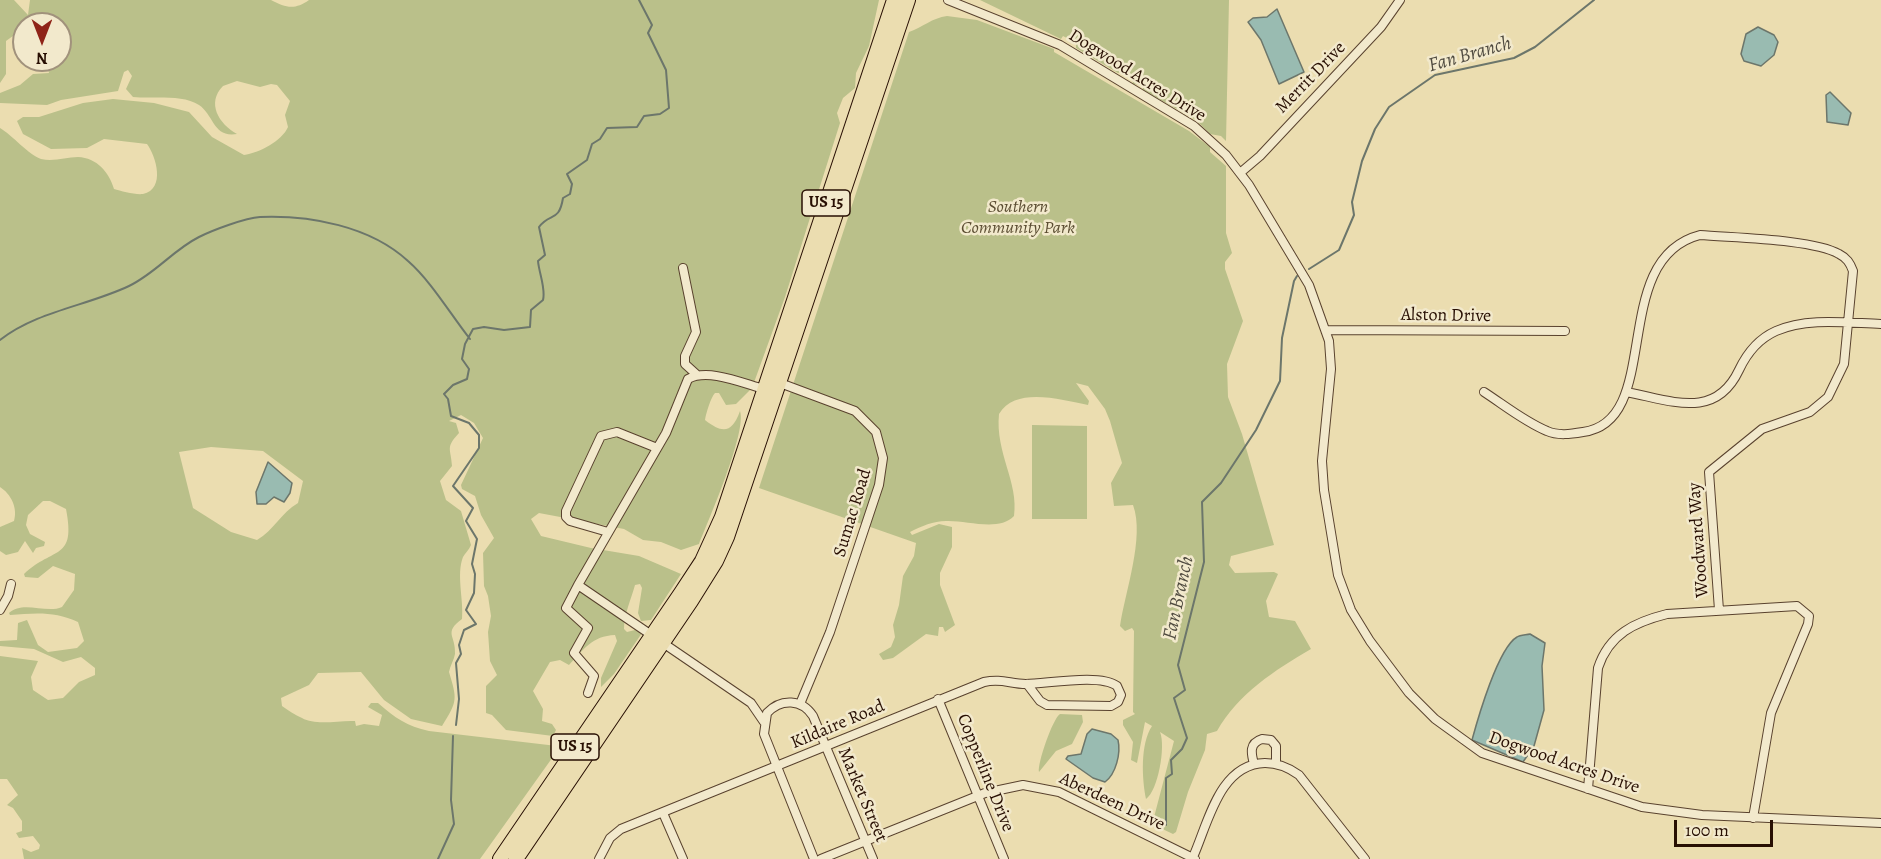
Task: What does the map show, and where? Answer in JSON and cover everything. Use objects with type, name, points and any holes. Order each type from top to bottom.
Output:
[{"type":"highway","name":"US 15","points":[[516,859],[657,640],[696,571],[722,517],[894,0]]},
{"type":"highway","name":"US 15","points":[[500,859],[710,570],[727,537],[908,0]]},
{"type":"street","name":"Dogwood Acres Drive","points":[[948,0],[1060,45],[1093,64],[1194,126],[1227,155],[1240,173],[1298,264],[1315,297],[1326,330],[1331,369],[1323,441],[1324,490],[1338,574],[1351,610],[1382,658],[1409,693],[1458,737],[1482,753],[1642,807],[1702,815],[1881,823]]},
{"type":"street","name":"Merrit Drive","points":[[1240,173],[1260,156],[1381,27],[1400,0]]},
{"type":"street","points":[[1484,392],[1546,431],[1569,434],[1589,431],[1604,423],[1616,412],[1626,392],[1655,269],[1669,250],[1691,237],[1700,235],[1819,247],[1838,253],[1849,261],[1853,271],[1847,322]]},
{"type":"street","points":[[683,268],[696,332],[685,356],[685,364],[696,374],[764,389]]},
{"type":"street","points":[[1626,392],[1684,402],[1707,402],[1726,391],[1752,348],[1777,330],[1847,322],[1881,324]]},
{"type":"street","name":"Woodward Way","points":[[1719,610],[1709,472],[1762,429],[1810,411],[1828,398],[1844,364],[1847,322]]},
{"type":"street","name":"Alston Drive","points":[[1326,330],[1565,331]]},
{"type":"street","points":[[588,693],[594,676],[574,652],[588,628],[566,608],[657,448],[688,379],[696,374]]},
{"type":"street","name":"Sumac Road","points":[[780,383],[855,411],[876,432],[884,458],[879,485],[830,632],[800,704]]},
{"type":"street","points":[[608,532],[570,521],[566,517],[566,511],[602,436],[616,432],[657,448]]},
{"type":"street","points":[[0,610],[8,596],[11,584]]},
{"type":"street","points":[[578,585],[751,703],[764,722]]},
{"type":"street","points":[[1588,789],[1598,668],[1608,645],[1617,635],[1650,618],[1719,610],[1797,606],[1809,615],[1808,624],[1771,713],[1753,818]]},
{"type":"street","name":"Kildaire Road","points":[[599,859],[615,832],[938,699],[991,680],[1008,680],[1027,684],[1045,681],[1108,681],[1117,686],[1120,695],[1118,702],[1111,706],[1053,706],[1040,701],[1027,684]]},
{"type":"street","name":"Copperline Drive","points":[[938,699],[1004,859]]},
{"type":"street","points":[[751,703],[775,706],[789,702],[800,704]]},
{"type":"street","name":"Market Street","points":[[800,704],[813,716],[873,859]]},
{"type":"street","points":[[775,706],[767,713],[764,734],[814,859]]},
{"type":"street","points":[[1254,764],[1251,749],[1254,743],[1262,739],[1271,740],[1276,746],[1275,764]]},
{"type":"street","points":[[1194,858],[1224,786],[1234,774],[1254,764],[1275,764],[1292,770],[1305,781],[1365,859]]},
{"type":"street","name":"Aberdeen Drive","points":[[822,859],[978,796],[1013,786],[1033,785],[1052,789],[1194,858]]},
{"type":"street","points":[[663,813],[682,859]]},
{"type":"green space","points":[[0,0],[14,0],[25,12],[12,12],[12,37],[6,41],[6,74],[0,83]]},
{"type":"green space","points":[[30,0],[271,0],[290,7],[309,0],[879,0],[869,46],[856,73],[855,88],[843,98],[837,113],[840,123],[785,297],[752,388],[736,404],[726,405],[719,393],[715,393],[709,405],[705,420],[717,428],[730,427],[734,424],[740,411],[741,422],[733,456],[699,544],[681,550],[661,542],[643,540],[624,529],[539,513],[531,519],[541,536],[639,556],[681,574],[651,620],[641,621],[638,613],[642,588],[640,584],[635,585],[626,612],[624,629],[627,632],[635,630],[642,633],[614,674],[601,687],[601,678],[617,641],[615,635],[594,641],[569,665],[560,660],[550,662],[533,691],[543,709],[542,721],[552,724],[556,730],[553,736],[506,730],[492,715],[486,713],[486,686],[497,675],[490,661],[488,632],[491,616],[484,586],[483,553],[494,538],[481,515],[475,496],[462,489],[461,485],[483,438],[474,423],[461,415],[449,421],[456,423],[459,433],[450,445],[452,466],[440,481],[446,500],[461,511],[471,545],[461,564],[462,619],[452,631],[455,654],[449,672],[455,694],[451,711],[442,726],[411,719],[384,700],[361,672],[318,673],[309,685],[281,698],[282,706],[299,717],[314,722],[355,721],[356,726],[364,724],[379,726],[382,715],[368,707],[371,703],[378,703],[402,721],[429,731],[557,746],[555,754],[480,859],[24,859],[22,848],[31,852],[39,849],[40,845],[33,836],[19,838],[16,833],[22,831],[22,821],[13,808],[7,805],[18,795],[7,779],[0,779],[0,656],[38,661],[31,677],[33,690],[48,700],[63,698],[79,682],[95,675],[95,668],[81,657],[63,662],[34,649],[0,646],[0,641],[17,640],[18,623],[27,620],[38,645],[48,652],[77,648],[84,641],[78,622],[70,618],[45,614],[10,615],[9,613],[15,609],[28,607],[56,609],[62,607],[74,590],[75,574],[53,566],[38,578],[25,577],[24,574],[35,565],[60,551],[68,537],[66,509],[50,501],[43,501],[28,515],[26,525],[30,534],[45,542],[44,546],[36,548],[33,553],[25,541],[18,552],[6,555],[0,551],[0,527],[14,521],[15,511],[10,497],[0,487],[0,128],[41,159],[78,157],[91,160],[109,177],[114,189],[143,194],[155,186],[157,179],[156,164],[147,144],[104,139],[87,148],[51,149],[23,134],[17,121],[23,117],[39,117],[83,103],[113,99],[154,103],[189,112],[212,137],[244,155],[256,152],[281,137],[288,127],[285,115],[290,101],[277,85],[260,87],[237,81],[223,86],[215,99],[217,113],[225,125],[237,134],[223,133],[204,109],[184,99],[133,97],[126,89],[132,76],[128,70],[124,72],[118,91],[61,100],[47,105],[0,103],[0,93],[20,85],[33,74],[72,72],[72,12],[28,12]],"holes":[[[211,447],[263,451],[303,481],[298,503],[257,540],[231,532],[193,508],[179,452]]]},
{"type":"green space","points":[[980,0],[1229,0],[1226,141],[1221,136],[1210,134],[1196,120],[1143,90],[1142,85],[1133,84],[1132,78],[1122,72],[1118,73],[1076,48],[1076,43],[1063,36],[1061,39]]},
{"type":"green space","name":"Southern Community Park","points":[[947,16],[977,20],[1054,49],[1054,52],[1189,131],[1210,147],[1210,152],[1226,166],[1226,233],[1232,253],[1225,262],[1225,269],[1243,321],[1227,364],[1228,397],[1242,434],[1274,545],[1231,556],[1229,565],[1235,573],[1274,572],[1278,574],[1266,601],[1269,617],[1295,621],[1311,649],[1258,684],[1235,706],[1217,731],[1207,734],[1205,750],[1188,792],[1176,832],[1173,834],[1154,825],[1153,821],[1174,741],[1160,732],[1162,747],[1160,768],[1154,787],[1146,799],[1143,772],[1144,752],[1145,742],[1152,726],[1145,722],[1137,763],[1131,760],[1133,742],[1123,725],[1123,720],[1135,714],[1133,712],[1134,631],[1132,628],[1125,631],[1120,626],[1133,565],[1137,533],[1136,518],[1133,505],[1114,506],[1111,483],[1122,463],[1105,409],[1088,386],[1076,383],[1089,401],[1088,405],[1052,398],[1028,398],[1016,400],[1007,405],[999,414],[1000,442],[1015,503],[1014,516],[1008,521],[991,524],[937,522],[910,532],[912,535],[939,524],[952,527],[952,547],[940,573],[940,585],[955,625],[945,632],[943,627],[939,627],[938,636],[926,634],[893,658],[883,660],[879,654],[891,647],[895,637],[893,625],[899,605],[903,576],[914,556],[916,543],[759,488],[909,32]]},
{"type":"green space","points":[[1032,425],[1087,426],[1087,519],[1032,519]]},
{"type":"green space","points":[[1060,714],[1082,715],[1083,722],[1072,744],[1056,751],[1039,772],[1046,742]]},
{"type":"water","points":[[1277,9],[1304,72],[1279,84],[1261,40],[1248,22],[1253,18],[1267,17]]},
{"type":"water","points":[[1758,27],[1774,35],[1778,42],[1774,55],[1761,66],[1744,61],[1741,54],[1746,34]]},
{"type":"water","points":[[1830,92],[1851,113],[1848,125],[1827,122],[1826,95]]},
{"type":"water","points":[[268,462],[292,483],[290,493],[284,502],[274,497],[266,504],[257,504],[256,492]]},
{"type":"water","points":[[1530,634],[1545,643],[1542,666],[1544,710],[1534,746],[1523,762],[1472,740],[1490,684],[1503,655],[1517,637]]},
{"type":"water","points":[[1092,729],[1111,734],[1118,740],[1117,763],[1105,782],[1093,778],[1066,759],[1068,756],[1081,754],[1087,734]]},
{"type":"waterway","points":[[456,725],[459,699],[456,663],[461,654],[459,645],[464,630],[476,624],[466,610],[474,593],[475,574],[472,564],[477,539],[466,521],[473,508],[453,486],[479,448],[479,435],[469,423],[451,416],[448,399],[444,394],[453,385],[467,379],[469,369],[462,359],[465,344],[473,329],[484,327],[504,330],[530,327],[531,310],[543,300],[544,296],[538,261],[545,255],[539,227],[557,214],[563,198],[570,194],[572,184],[567,174],[587,160],[592,144],[600,139],[607,128],[637,127],[644,116],[660,114],[669,108],[666,70],[648,33],[652,25],[639,0]]},
{"type":"waterway","name":"Fan Branch","points":[[1309,269],[1339,250],[1354,215],[1352,202],[1362,161],[1375,129],[1389,107],[1435,75],[1514,58],[1535,47],[1594,0]]},
{"type":"waterway","points":[[0,340],[14,330],[46,315],[113,293],[139,281],[181,248],[205,234],[260,217],[319,221],[358,231],[376,239],[393,249],[425,278],[470,339]]},
{"type":"waterway","name":"Fan Branch","points":[[1166,825],[1166,778],[1172,774],[1171,760],[1182,749],[1187,738],[1174,698],[1185,690],[1178,665],[1204,562],[1202,502],[1221,483],[1256,430],[1280,381],[1282,338],[1297,276]]},
{"type":"waterway","points":[[438,859],[454,824],[451,800],[453,736]]}]
